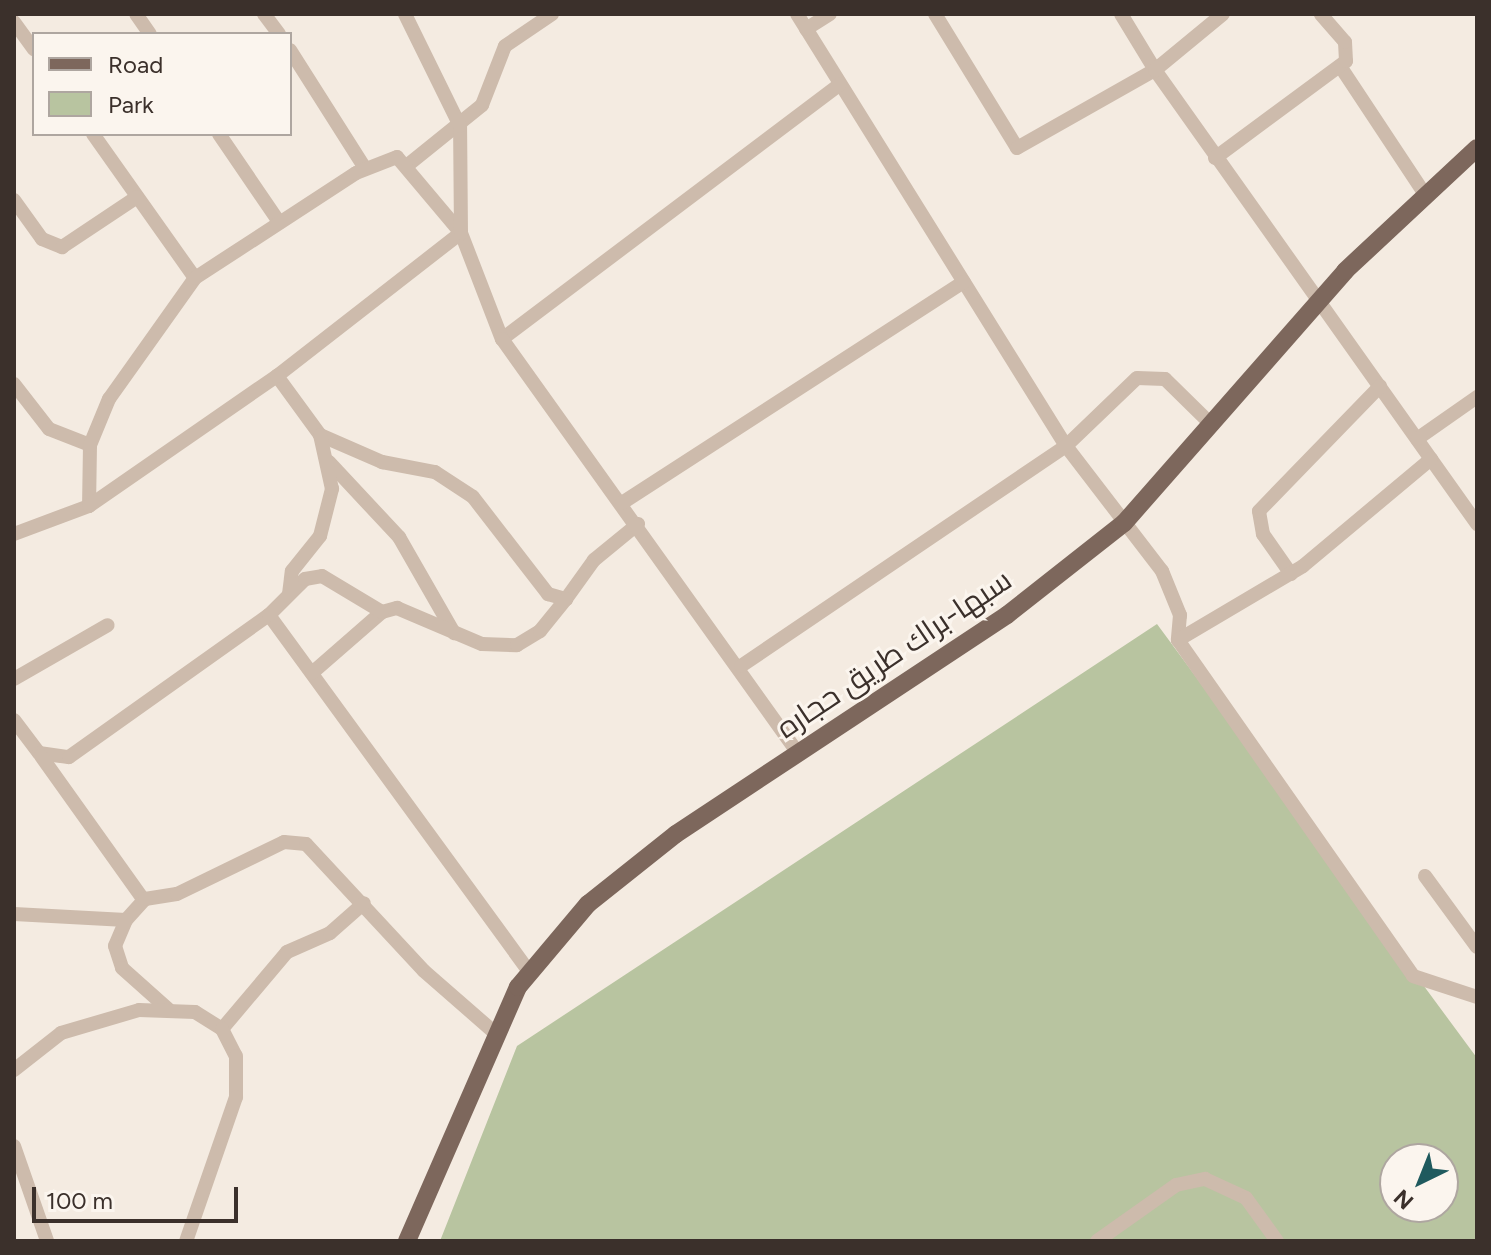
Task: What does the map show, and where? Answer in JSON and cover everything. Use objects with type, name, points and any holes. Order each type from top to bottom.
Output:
[{"type":"main road","name":"سبها-براك طريق حجاره","points":[[407,1241],[494,1032],[529,971],[626,873],[798,753],[1007,615],[1124,523],[1320,299],[1424,193],[1477,148]]},
{"type":"street","points":[[136,14],[149,32]]},
{"type":"street","points":[[264,14],[278,32]]},
{"type":"street","points":[[405,14],[460,126],[461,233]]},
{"type":"street","points":[[409,164],[460,126],[482,105],[505,46],[552,14]]},
{"type":"street","points":[[797,14],[1066,446],[1169,586],[1180,615],[1178,640],[1413,976],[1477,997]]},
{"type":"street","points":[[806,29],[830,14]]},
{"type":"street","points":[[935,14],[1017,148],[1155,70],[1223,14]]},
{"type":"street","points":[[1121,14],[1215,158],[1320,299],[1477,524]]},
{"type":"street","points":[[1215,158],[1340,66],[1348,51],[1321,14]]},
{"type":"street","points":[[14,22],[32,47]]},
{"type":"street","points":[[292,53],[365,168]]},
{"type":"street","points":[[1340,66],[1424,193]]},
{"type":"street","points":[[502,339],[840,84]]},
{"type":"street","points":[[94,136],[195,278]]},
{"type":"street","points":[[220,136],[279,222]]},
{"type":"street","points":[[89,506],[90,445],[109,399],[195,278],[365,168],[393,156],[409,164],[461,233],[502,339],[741,666],[798,753]]},
{"type":"street","points":[[14,200],[42,239],[62,247],[137,197]]},
{"type":"street","points":[[14,534],[89,506],[277,376],[461,233]]},
{"type":"street","points":[[622,503],[964,282]]},
{"type":"street","points":[[741,666],[1066,446],[1123,389],[1154,375],[1212,425]]},
{"type":"street","points":[[277,376],[320,435],[329,462],[324,525],[292,571],[289,594]]},
{"type":"street","points":[[14,384],[49,429],[90,445]]},
{"type":"street","points":[[1291,574],[1263,534],[1259,511],[1380,386]]},
{"type":"street","points":[[1417,439],[1477,397]]},
{"type":"street","points":[[320,435],[453,483],[548,594],[566,599]]},
{"type":"street","points":[[1178,640],[1291,574],[1431,459]]},
{"type":"street","points":[[329,462],[399,537],[456,636]]},
{"type":"street","points":[[39,753],[69,757],[269,615],[289,594],[322,576],[382,612],[419,616],[456,636],[517,645],[540,631],[594,560],[638,524]]},
{"type":"street","points":[[312,673],[382,612]]},
{"type":"street","points":[[269,615],[529,971]]},
{"type":"street","points":[[17,673],[108,625]]},
{"type":"street","points":[[14,720],[143,899]]},
{"type":"street","points":[[168,1009],[122,968],[115,946],[126,920],[143,899],[177,894],[291,841],[315,850],[424,971],[494,1032]]},
{"type":"street","points":[[1425,876],[1477,947]]},
{"type":"street","points":[[222,1029],[287,952],[341,927],[364,903]]},
{"type":"street","points":[[14,914],[126,920]]},
{"type":"street","points":[[14,1070],[82,1023],[168,1009],[205,1015],[222,1029],[236,1056],[236,1097],[186,1241]]},
{"type":"street","points":[[14,1146],[47,1241]]},
{"type":"street","points":[[1097,1241],[1176,1185],[1205,1179],[1246,1198],[1277,1241]]},
{"type":"green space","points":[[1157,624],[1477,1058],[1477,1241],[440,1241],[517,1046]]}]
